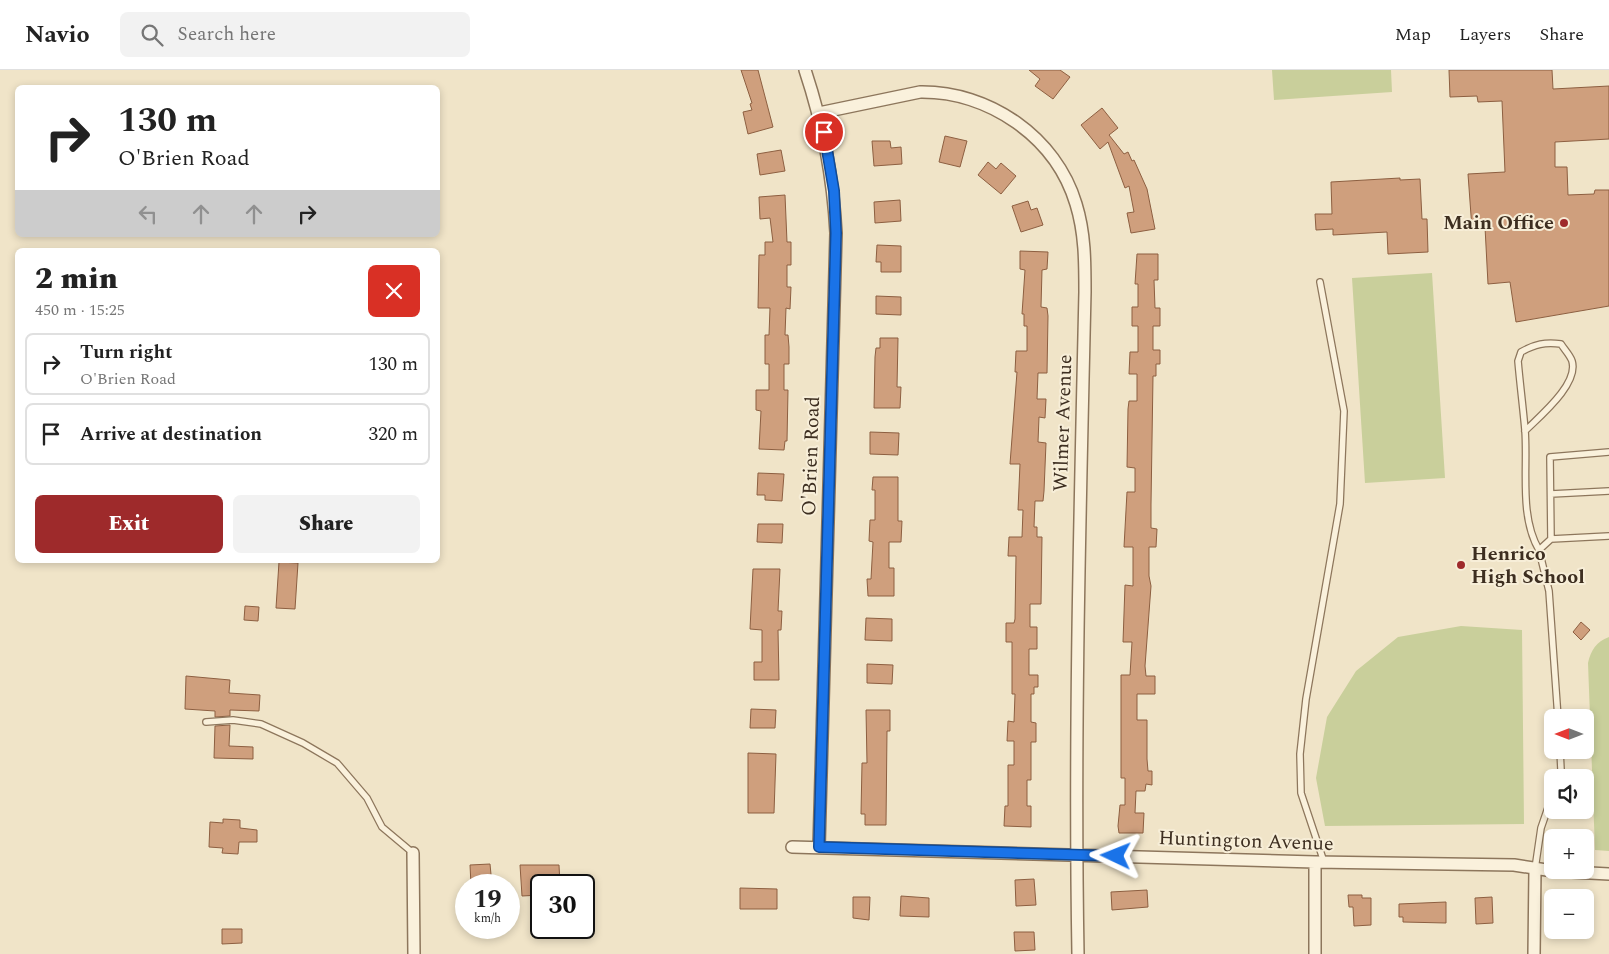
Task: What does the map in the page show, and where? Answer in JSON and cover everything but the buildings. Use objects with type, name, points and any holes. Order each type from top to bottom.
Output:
[{"type":"street","name":"O'Brien Road","points":[[805,70],[819,113],[834,191],[836,233],[819,847]]},
{"type":"street","name":"Wilmer Avenue","points":[[819,113],[920,92],[935,91],[971,99],[1007,116],[1025,128],[1040,142],[1067,181],[1076,204],[1085,260],[1079,534],[1076,855],[1078,954]]},
{"type":"street","name":"Huntington Avenue","points":[[792,847],[1319,862],[1514,865],[1535,869],[1609,874]]},
{"type":"street","points":[[414,853],[414,954]]},
{"type":"street","points":[[1315,954],[1319,862]]},
{"type":"street","points":[[1534,954],[1535,869]]},
{"type":"lane","points":[[1319,862],[1300,793],[1300,754],[1306,699],[1340,504],[1344,411],[1320,282]]},
{"type":"lane","points":[[1525,431],[1549,407],[1570,381],[1572,361],[1561,344],[1546,342],[1521,352],[1518,361],[1525,431],[1528,510],[1533,539],[1539,550],[1549,591],[1557,709]]},
{"type":"lane","points":[[1551,539],[1550,456],[1609,452]]},
{"type":"lane","points":[[1551,494],[1609,491]]},
{"type":"lane","points":[[1539,550],[1551,539],[1609,536]]},
{"type":"lane","points":[[206,722],[233,720],[261,724],[303,743],[337,763],[368,798],[382,827],[414,853]]},
{"type":"lane","points":[[1535,869],[1544,819]]},
{"type":"green space","points":[[1272,70],[1391,70],[1392,92],[1274,100]]},
{"type":"green space","points":[[1432,273],[1445,478],[1365,483],[1352,278]]},
{"type":"green space","points":[[1461,626],[1522,630],[1524,824],[1325,826],[1316,778],[1327,717],[1356,671],[1398,637]]},
{"type":"green space","points":[[1609,637],[1609,851],[1595,850],[1594,769],[1592,769],[1592,759],[1594,759],[1594,709],[1590,709],[1588,663],[1595,647]]},
{"type":"place","name":"Main Office","points":[[1564,223]]},
{"type":"place","name":"Henrico High School","points":[[1461,565]]},
{"type":"route","points":[[824,132],[834,191],[836,233],[819,847],[1116,856]]}]
